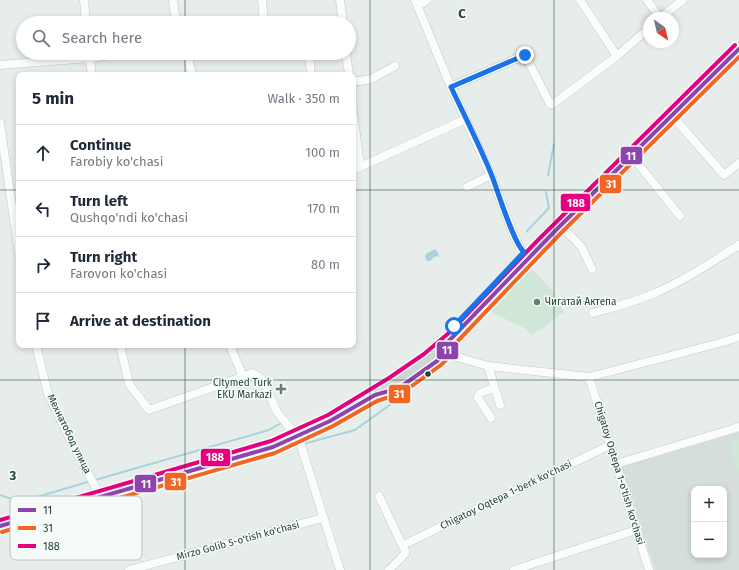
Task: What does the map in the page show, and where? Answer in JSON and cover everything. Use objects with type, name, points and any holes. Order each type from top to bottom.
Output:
[{"type":"main road","points":[[90,496],[221,463],[273,447],[292,430],[330,422],[416,368],[441,343],[459,331],[527,254],[739,44]]},
{"type":"main road","points":[[559,222],[631,155],[669,112]]},
{"type":"main road","points":[[93,496],[99,494]]},
{"type":"main road","points":[[0,517],[10,515]]},
{"type":"main road","points":[[0,526],[10,523]]},
{"type":"street","points":[[84,0],[85,16]]},
{"type":"street","points":[[173,0],[175,16]]},
{"type":"street","points":[[262,0],[263,16]]},
{"type":"street","points":[[340,0],[341,16]]},
{"type":"street","points":[[427,0],[416,3],[451,87],[492,176],[521,250],[527,254]]},
{"type":"street","points":[[580,0],[617,56]]},
{"type":"street","points":[[646,0],[655,12]]},
{"type":"street","points":[[668,12],[683,0]]},
{"type":"street","points":[[451,87],[525,55],[550,104],[617,56],[643,33]]},
{"type":"street","points":[[0,65],[49,60]]},
{"type":"street","points":[[90,60],[92,72]]},
{"type":"street","points":[[189,60],[191,72]]},
{"type":"street","points":[[310,60],[311,72]]},
{"type":"street","points":[[347,60],[349,72]]},
{"type":"street","points":[[356,82],[371,79],[395,66]]},
{"type":"street","points":[[669,112],[724,175],[739,163]]},
{"type":"street","points":[[356,168],[466,119]]},
{"type":"street","points":[[0,123],[16,225]]},
{"type":"street","points":[[631,155],[680,216]]},
{"type":"street","points":[[468,188],[492,176]]},
{"type":"street","points":[[559,222],[581,246],[592,269]]},
{"type":"street","points":[[593,313],[635,301],[658,292],[739,245]]},
{"type":"street","points":[[441,343],[457,357],[488,366],[589,377],[739,337]]},
{"type":"street","name":"Мехнатобод улица","points":[[37,348],[48,394],[99,494]]},
{"type":"street","points":[[121,348],[129,384],[149,410],[253,373],[262,379],[277,412],[292,430],[301,445],[340,570]]},
{"type":"street","points":[[231,348],[243,377]]},
{"type":"street","points":[[488,366],[500,405]]},
{"type":"street","name":"Chigatoy Oqtepa 1-o'tish ko'chasi","points":[[589,377],[649,570]]},
{"type":"street","points":[[491,418],[478,396],[480,393],[494,388]]},
{"type":"street","points":[[616,464],[739,427]]},
{"type":"street","name":"Chigatoy Oqtepa 1-berk ko'chasi","points":[[403,545],[610,445]]},
{"type":"street","points":[[379,496],[406,551],[405,554],[389,570]]},
{"type":"street","name":"Mirzo Golib 5-o'tish ko'chasi","points":[[129,570],[324,518]]},
{"type":"street","points":[[514,570],[636,530]]},
{"type":"shaded area","points":[[739,432],[739,570],[655,570],[621,467]]},
{"type":"green space","points":[[530,267],[552,290],[564,312],[531,335],[526,329],[489,311]]},
{"type":"green space","points":[[739,440],[739,470],[736,470],[729,443]]},
{"type":"water","points":[[435,249],[439,256],[427,261],[425,257],[426,254]]},
{"type":"waterway","points":[[548,175],[554,144]]},
{"type":"waterway","points":[[527,231],[549,208],[546,192]]},
{"type":"waterway","points":[[303,444],[355,430],[398,399]]},
{"type":"waterway","points":[[95,480],[269,430],[281,423]]},
{"type":"waterway","points":[[284,449],[299,445]]},
{"type":"waterway","points":[[40,496],[91,481]]},
{"type":"waterway","points":[[0,495],[10,498]]},
{"type":"transit line","name":"188","points":[[82,496],[271,441],[328,415],[389,378],[424,354],[450,332],[538,240],[735,45]]},
{"type":"transit line","name":"11","points":[[104,496],[273,447],[330,421],[375,395],[399,388],[437,361],[448,350],[444,346],[556,230],[739,49]]},
{"type":"transit line","name":"31","points":[[126,496],[275,453],[333,426],[377,401],[402,393],[441,365],[453,353],[453,346],[560,234],[739,57]]},
{"type":"transit line","name":"188","points":[[0,520],[10,517]]},
{"type":"transit line","name":"11","points":[[0,526],[10,523]]},
{"type":"transit line","name":"31","points":[[2,532],[10,530]]},
{"type":"place","name":"Чигатай Актепа","points":[[537,302]]},
{"type":"place","name":"Citymed Turk EKU Markazi","points":[[281,389]]},
{"type":"route","points":[[454,326],[524,252],[521,250],[492,176],[451,87],[525,55]]}]
